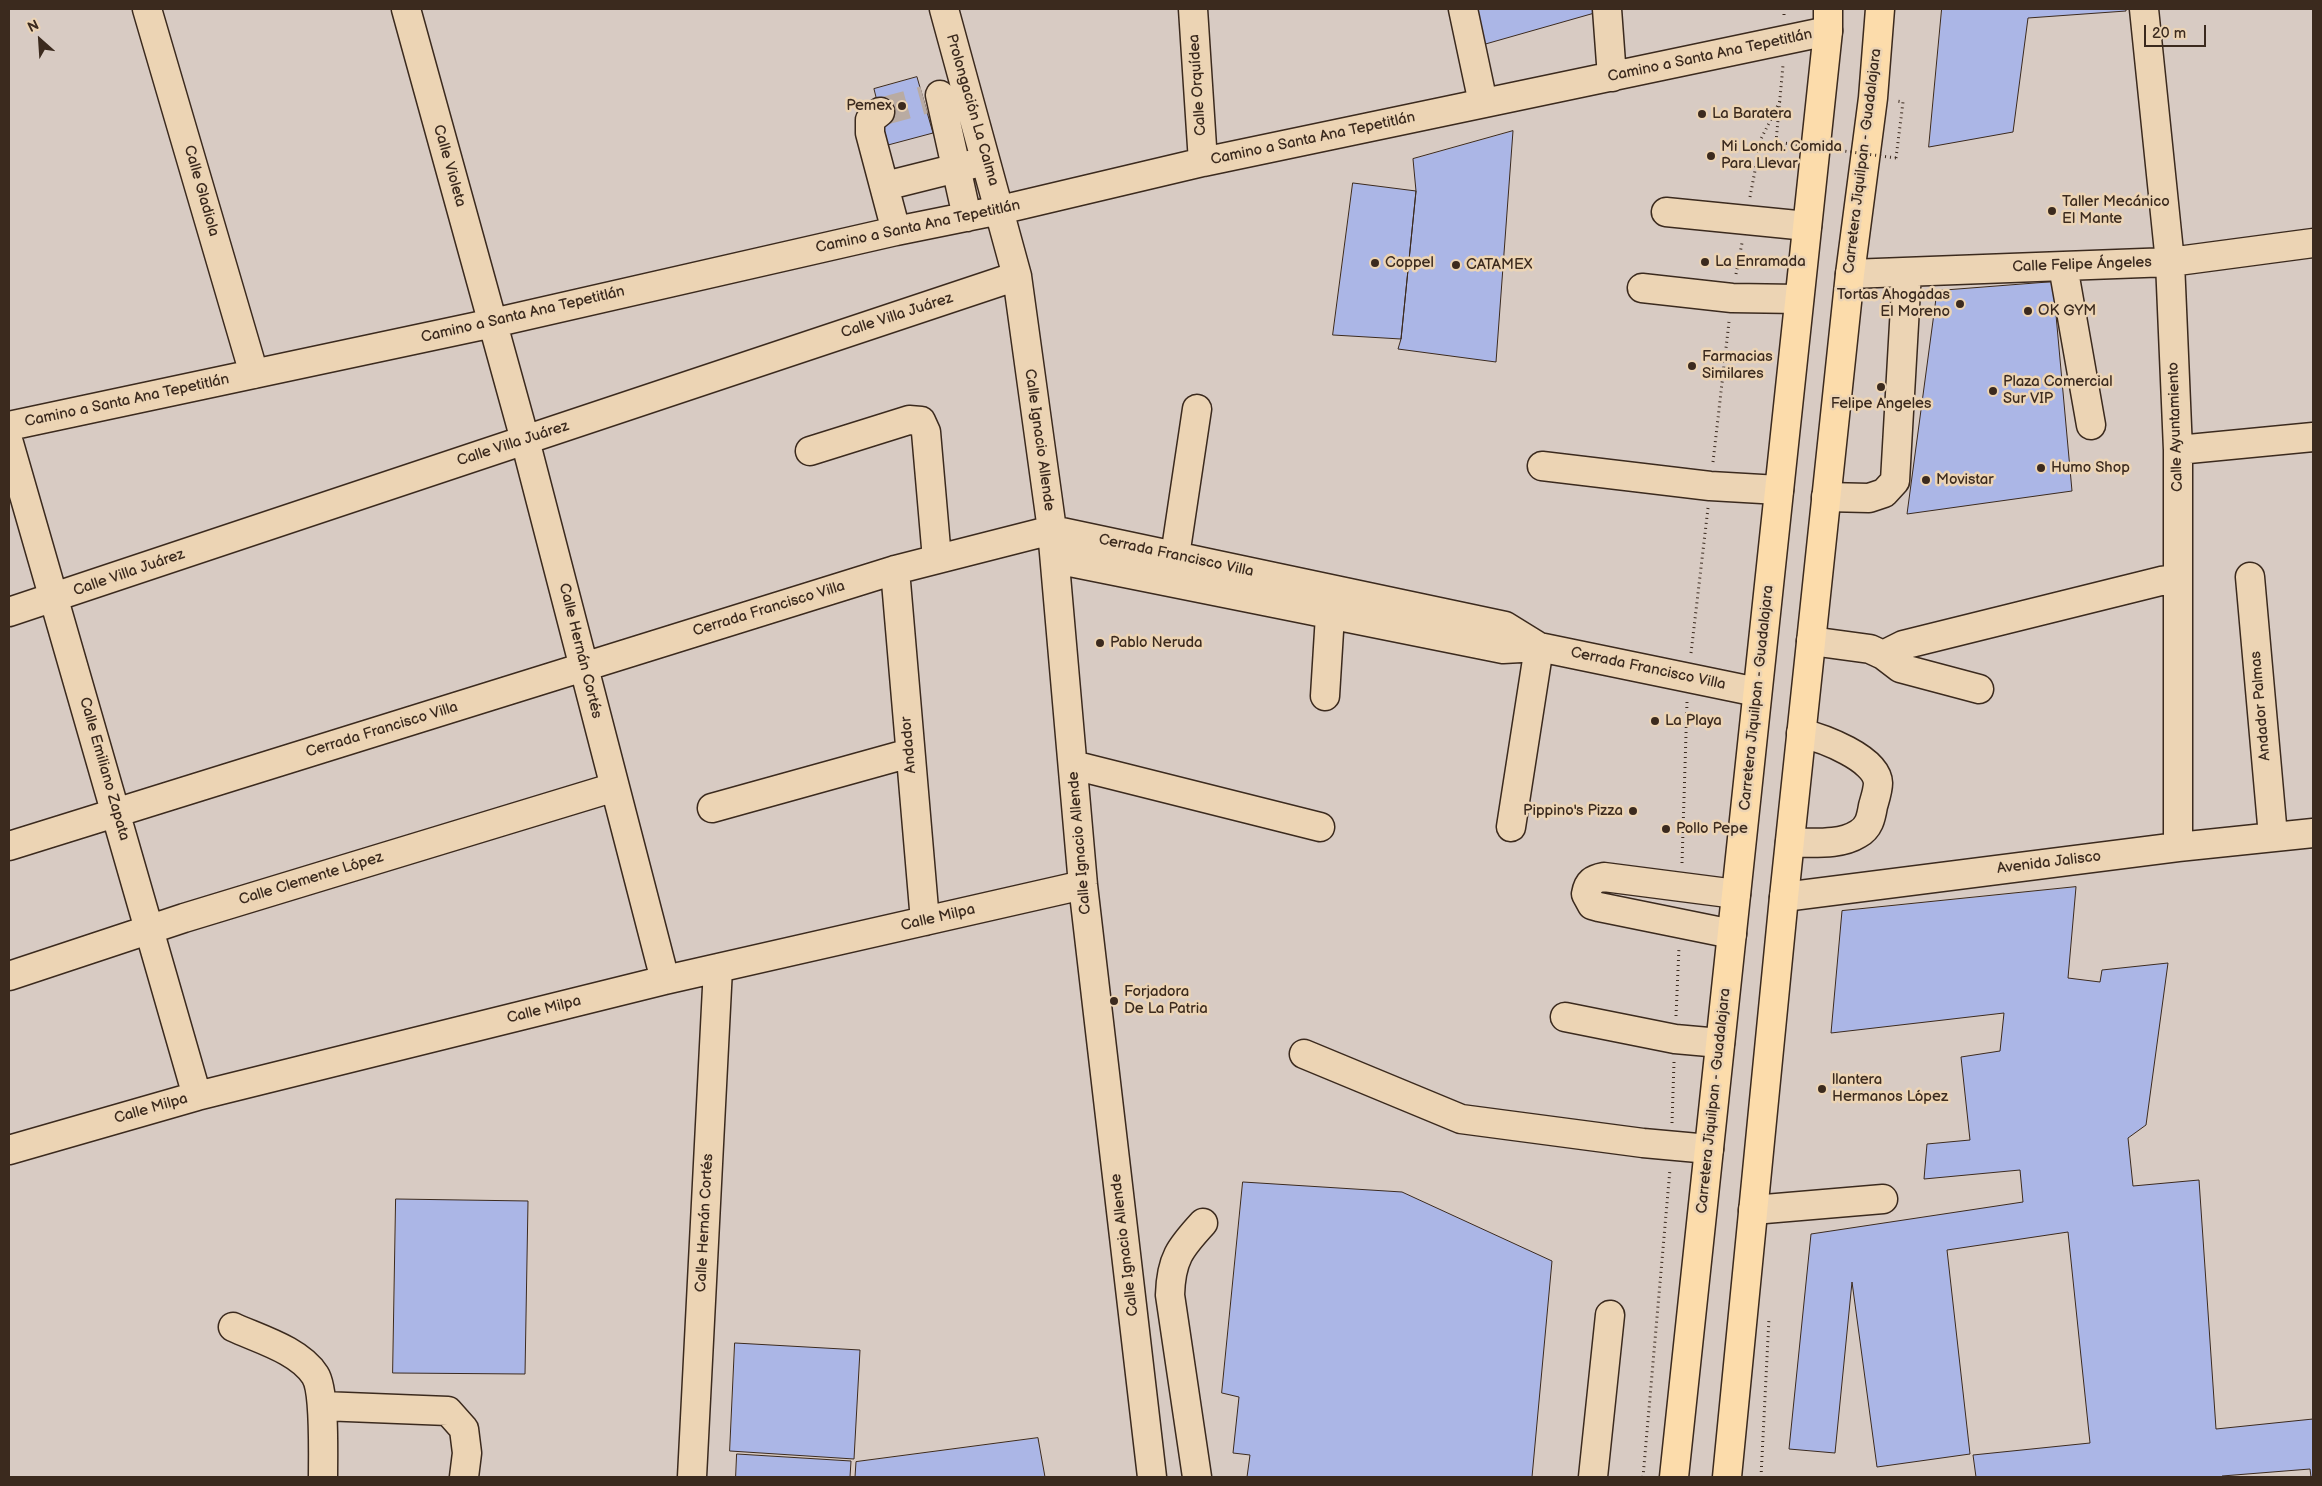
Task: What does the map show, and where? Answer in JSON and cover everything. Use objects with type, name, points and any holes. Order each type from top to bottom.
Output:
[{"type":"highway","name":"Carretera Jiquilpan - Guadalajara","points":[[1727,1477],[1801,733],[1850,274],[1873,98],[1880,9]]},
{"type":"highway","name":"Carretera Jiquilpan - Guadalajara","points":[[1674,1477],[1828,20]]},
{"type":"street","name":"Calle Gladiola","points":[[147,9],[254,374]]},
{"type":"street","name":"Calle Violeta","points":[[406,9],[493,323]]},
{"type":"street","name":"Prolongación La Calma","points":[[944,9],[943,95],[986,161],[1000,210]]},
{"type":"street","name":"Calle Orquídea","points":[[1193,9],[1203,162]]},
{"type":"street","points":[[1463,9],[1483,104]]},
{"type":"street","points":[[1607,9],[1612,77]]},
{"type":"street","name":"Calle Ayuntamiento","points":[[2144,9],[2170,262],[2178,450],[2178,847]]},
{"type":"street","name":"Camino a Santa Ana Tepetitlán","points":[[9,426],[493,323],[896,231],[1000,210],[1203,162],[1612,77],[1784,39],[1828,20]]},
{"type":"street","points":[[943,95],[967,217]]},
{"type":"street","points":[[880,112],[870,120],[870,126],[896,231]]},
{"type":"street","points":[[885,186],[986,161]]},
{"type":"street","name":"Calle Ignacio Allende","points":[[1000,210],[1017,276],[1052,530],[1083,885],[1152,1477]]},
{"type":"street","points":[[1666,212],[1807,226]]},
{"type":"street","name":"Calle Felipe Ángeles","points":[[1850,274],[2170,262],[2313,242]]},
{"type":"street","points":[[2063,266],[2091,425]]},
{"type":"street","points":[[1826,497],[1869,498],[1884,492],[1895,481],[1907,272]]},
{"type":"street","name":"Calle Villa Juárez","points":[[9,612],[1017,276]]},
{"type":"street","points":[[1642,288],[1732,298],[1799,299]]},
{"type":"street","name":"Calle Hernán Cortés","points":[[493,323],[666,980]]},
{"type":"street","points":[[1175,556],[1196,409]]},
{"type":"street","points":[[810,451],[910,420],[921,421],[926,432],[937,559]]},
{"type":"street","points":[[2178,450],[2313,437]]},
{"type":"street","name":"Calle Emiliano Zapata","points":[[9,443],[117,812],[197,1096]]},
{"type":"street","points":[[1542,466],[1710,486],[1779,490]]},
{"type":"street","name":"Cerrada Francisco Villa","points":[[9,846],[895,570],[1052,530],[1505,626],[1539,647]]},
{"type":"street","name":"Cerrada Francisco Villa","points":[[1055,559],[1503,650],[1539,647],[1758,692]]},
{"type":"street","name":"Andador","points":[[895,570],[925,921]]},
{"type":"street","name":"Andador Palmas","points":[[2250,577],[2273,836]]},
{"type":"street","points":[[1883,655],[1913,643],[2161,581],[2178,579]]},
{"type":"street","points":[[1326,696],[1330,615]]},
{"type":"street","points":[[1811,641],[1870,650],[1883,655],[1900,668],[1979,688]]},
{"type":"street","points":[[1510,828],[1539,647]]},
{"type":"street","points":[[1790,843],[1834,841],[1858,834],[1869,824],[1878,782],[1872,769],[1860,759],[1821,738],[1801,733]]},
{"type":"street","points":[[712,808],[910,753]]},
{"type":"street","points":[[1072,765],[1320,827]]},
{"type":"street","name":"Calle Clemente López","points":[[9,976],[184,918],[615,787]]},
{"type":"street","name":"Avenida Jalisco","points":[[1784,897],[2178,847],[2313,833]]},
{"type":"street","points":[[1732,934],[1599,907],[1592,905],[1586,894],[1587,886],[1593,879],[1604,877],[1736,894]]},
{"type":"street","name":"Calle Milpa","points":[[9,1150],[197,1096],[666,980],[1083,885]]},
{"type":"street","name":"Calle Hernán Cortés","points":[[692,1477],[718,968]]},
{"type":"street","points":[[1566,1017],[1675,1039],[1720,1043]]},
{"type":"street","points":[[1304,1054],[1461,1119],[1709,1149]]},
{"type":"street","points":[[1753,1210],[1883,1199]]},
{"type":"street","points":[[1197,1477],[1170,1295],[1171,1271],[1175,1262],[1183,1245],[1203,1222]]},
{"type":"street","points":[[1593,1477],[1610,1314]]},
{"type":"street","points":[[234,1327],[296,1356],[316,1376],[322,1406],[323,1477]]},
{"type":"street","points":[[322,1406],[448,1411],[464,1429],[467,1453],[464,1477]]},
{"type":"path","points":[[1784,39],[1781,99],[1776,142],[1896,158],[1902,102]]},
{"type":"path","points":[[1681,886],[1688,677],[1732,298],[1761,139],[1781,99]]},
{"type":"path","points":[[1643,1477],[1672,1146],[1680,924]]},
{"type":"building","points":[[1467,9],[1597,9],[1598,12],[1475,47]]},
{"type":"building","points":[[1942,9],[2126,9],[2126,11],[2028,18],[2013,132],[1929,147]]},
{"type":"building","name":"Pemex","points":[[917,77],[933,133],[888,145],[874,89]]},
{"type":"building","name":"CATAMEX","points":[[1513,131],[1496,362],[1398,349],[1401,339],[1416,191],[1413,159]]},
{"type":"building","name":"Coppel","points":[[1353,183],[1416,191],[1401,339],[1333,335]]},
{"type":"building","name":"Plaza Comercial Sur VIP","points":[[2053,282],[2072,491],[1907,514],[1937,291]]},
{"type":"building","points":[[2076,887],[2068,978],[2100,982],[2102,970],[2168,963],[2146,1125],[2128,1138],[2133,1186],[2199,1180],[2216,1429],[2313,1419],[2313,1477],[2311,1477],[2310,1469],[2223,1477],[1976,1477],[1973,1455],[2090,1443],[2068,1232],[1947,1250],[1970,1454],[1877,1467],[1852,1282],[1835,1453],[1789,1449],[1811,1234],[2023,1202],[2020,1170],[1924,1179],[1927,1144],[1970,1140],[1961,1057],[2000,1051],[2004,1013],[1831,1033],[1842,911]]},
{"type":"building","points":[[1243,1182],[1402,1192],[1552,1261],[1532,1477],[1247,1477],[1250,1455],[1233,1453],[1239,1397],[1222,1393]]},
{"type":"building","points":[[396,1199],[528,1201],[525,1374],[393,1373]]},
{"type":"building","points":[[735,1343],[860,1350],[854,1459],[730,1451]]},
{"type":"building","points":[[1038,1438],[1045,1477],[855,1477],[856,1462]]},
{"type":"building","points":[[737,1454],[851,1461],[850,1477],[736,1477]]},
{"type":"tunnel","points":[[880,112],[924,100]]},
{"type":"place","name":"Pemex","points":[[902,106]]},
{"type":"place","name":"La Baratera","points":[[1702,114]]},
{"type":"place","name":"Mi Lonch. Comida Para Llevar","points":[[1711,156]]},
{"type":"place","name":"Taller Mecánico El Mante","points":[[2052,211]]},
{"type":"place","name":"La Enramada","points":[[1705,262]]},
{"type":"place","name":"Coppel","points":[[1375,263]]},
{"type":"place","name":"CATAMEX","points":[[1456,265]]},
{"type":"place","name":"Tortas Ahogadas El Moreno","points":[[1960,304]]},
{"type":"place","name":"OK GYM","points":[[2028,311]]},
{"type":"place","name":"Farmacias Similares","points":[[1692,366]]},
{"type":"place","name":"Felipe Angeles","points":[[1881,387]]},
{"type":"place","name":"Plaza Comercial Sur VIP","points":[[1993,391]]},
{"type":"place","name":"Humo Shop","points":[[2041,468]]},
{"type":"place","name":"Movistar","points":[[1926,480]]},
{"type":"place","name":"Pablo Neruda","points":[[1100,643]]},
{"type":"place","name":"La Playa","points":[[1655,721]]},
{"type":"place","name":"Pippino's Pizza","points":[[1633,811]]},
{"type":"place","name":"Pollo Pepe","points":[[1666,829]]},
{"type":"place","name":"Forjadora De La Patria","points":[[1114,1001]]},
{"type":"place","name":"llantera Hermanos López","points":[[1822,1089]]}]
